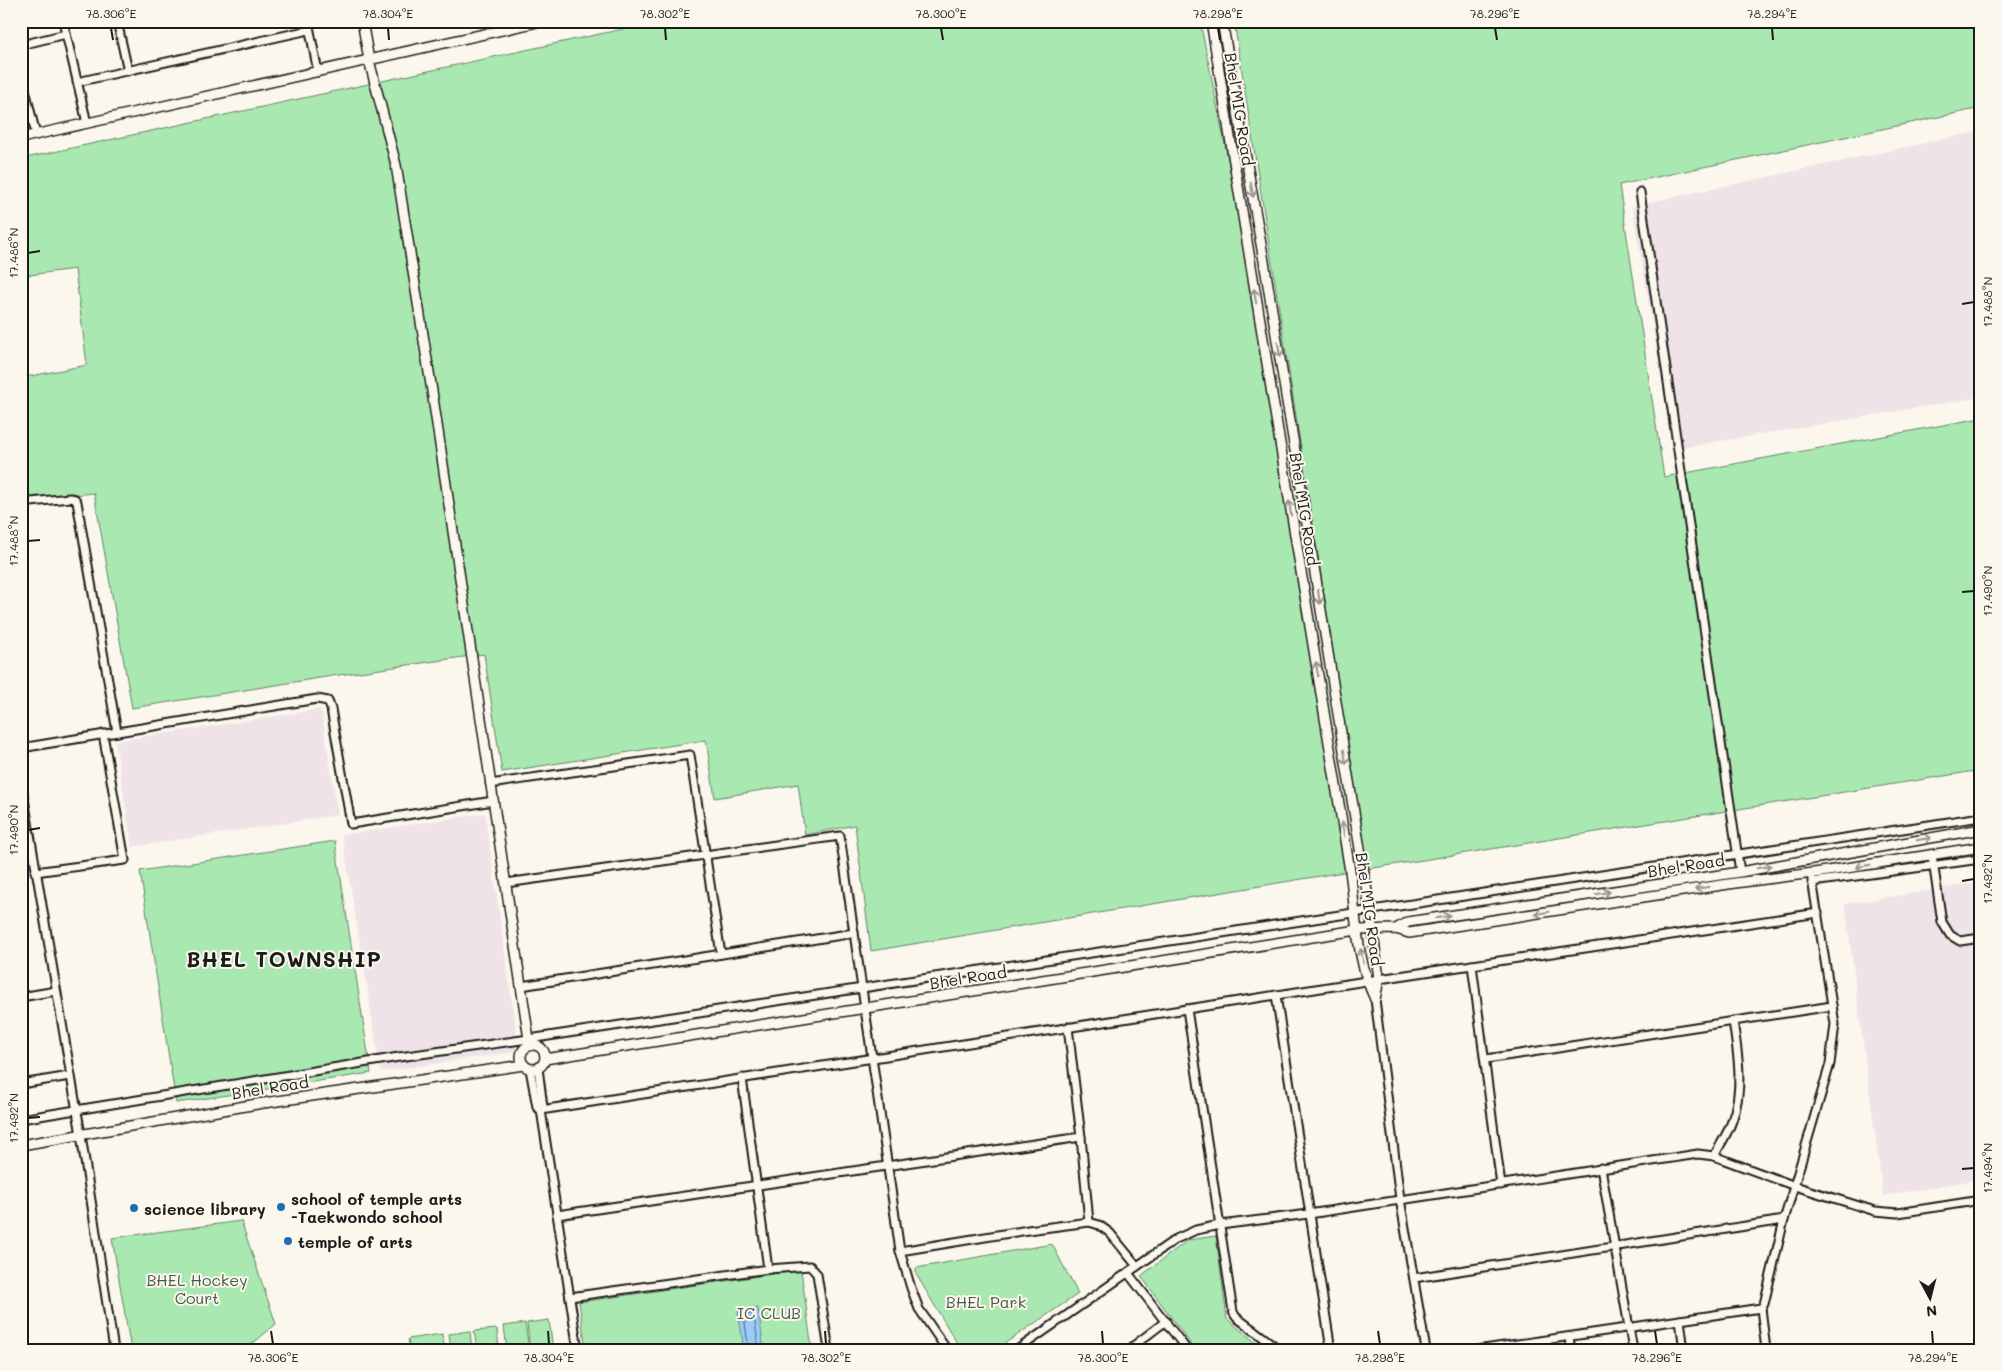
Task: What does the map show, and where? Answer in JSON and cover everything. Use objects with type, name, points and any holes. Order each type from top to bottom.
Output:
[{"type":"street","points":[[63,21],[87,123]]},
{"type":"street","points":[[117,21],[128,70]]},
{"type":"street","points":[[308,21],[318,72]]},
{"type":"street","points":[[362,21],[369,60],[396,165],[434,400],[530,1042],[522,1054],[531,1067],[543,1106],[540,1110],[578,1350]]},
{"type":"street","points":[[21,138],[542,21]]},
{"type":"street","name":"Bhel MIG Road","points":[[1211,21],[1356,912],[1357,930],[1366,981],[1375,1000]]},
{"type":"street","name":"Bhel MIG Road","points":[[1222,21],[1264,261],[1373,929],[1379,978],[1375,1000],[1400,1199],[1426,1350]]},
{"type":"street","points":[[78,82],[309,30]]},
{"type":"street","points":[[21,45],[66,34]]},
{"type":"street","points":[[21,72],[36,135]]},
{"type":"street","points":[[1640,192],[1740,872]]},
{"type":"street","points":[[21,503],[70,498],[75,499],[77,502],[117,732]]},
{"type":"street","points":[[21,748],[317,698],[328,701],[331,709],[351,824],[493,801]]},
{"type":"street","points":[[35,872],[125,860],[103,734]]},
{"type":"street","points":[[490,784],[690,755],[721,954]]},
{"type":"street","points":[[21,781],[24,825],[35,872],[77,1111],[114,1350]]},
{"type":"street","points":[[21,1120],[393,1058],[530,1042],[862,987],[1981,817]]},
{"type":"street","name":"Bhel Road","points":[[1396,929],[1408,922],[1740,872],[1981,829]]},
{"type":"street","points":[[506,883],[840,836],[900,1251],[919,1309],[947,1350]]},
{"type":"street","name":"Bhel Road","points":[[545,1059],[1357,930],[1396,929],[1409,933],[1736,883],[1812,877],[1981,847]]},
{"type":"street","points":[[1932,855],[1942,922],[1950,936],[1960,940],[1981,938]]},
{"type":"street","points":[[1766,1350],[1761,1308],[1764,1304],[1784,1220],[1830,1064],[1834,1024],[1812,877],[1981,859]]},
{"type":"street","points":[[540,1110],[1379,978],[1818,913]]},
{"type":"street","points":[[521,986],[854,934]]},
{"type":"street","points":[[1472,965],[1486,1059],[1501,1185]]},
{"type":"street","points":[[21,996],[56,991]]},
{"type":"street","points":[[1276,995],[1309,1214],[1332,1350]]},
{"type":"street","points":[[1486,1059],[1832,1006]]},
{"type":"street","points":[[1187,1008],[1232,1312],[1280,1350]]},
{"type":"street","points":[[1714,1156],[1732,1122],[1738,1100],[1740,1076],[1733,1021]]},
{"type":"street","points":[[1068,1027],[1089,1222]]},
{"type":"street","points":[[530,1042],[542,1049],[545,1059],[531,1067]]},
{"type":"street","name":"Bhel Road","points":[[21,1145],[257,1104],[531,1067]]},
{"type":"street","points":[[21,1084],[70,1076]]},
{"type":"street","points":[[742,1078],[768,1269]]},
{"type":"street","points":[[557,1215],[1081,1137]]},
{"type":"street","points":[[1017,1350],[1176,1239],[1196,1230],[1220,1225],[1309,1214],[1698,1154],[1714,1156],[1795,1186],[1875,1211],[1898,1213],[1981,1200]]},
{"type":"street","points":[[1601,1168],[1633,1350]]},
{"type":"street","points":[[1414,1278],[1784,1220]]},
{"type":"street","points":[[900,1251],[1089,1222],[1099,1225],[1110,1233],[1137,1266]]},
{"type":"street","points":[[570,1297],[768,1269],[810,1266],[817,1274],[830,1350]]},
{"type":"street","points":[[1128,1273],[1187,1350]]},
{"type":"street","points":[[1477,1350],[1761,1308]]},
{"type":"street","points":[[1680,1320],[1684,1350]]},
{"type":"street","points":[[1128,1350],[1166,1321]]},
{"type":"street","points":[[1569,1337],[1571,1350]]},
{"type":"shaded area","points":[[1981,131],[1981,397],[1674,449],[1632,206]]},
{"type":"shaded area","points":[[321,709],[338,815],[132,847],[115,741]]},
{"type":"shaded area","points":[[485,813],[519,1051],[381,1072],[342,835]]},
{"type":"shaded area","points":[[1981,882],[1981,1179],[1883,1196],[1845,904]]},
{"type":"green space","points":[[660,21],[1200,21],[1249,263],[1350,871],[871,951],[855,825],[805,835],[798,784],[715,798],[706,740],[502,772],[484,654],[132,708],[94,493],[21,501],[21,378],[87,365],[75,269],[21,276],[21,159]]},
{"type":"green space","points":[[1234,21],[1981,21],[1981,108],[1619,185],[1664,477],[1981,418],[1981,770],[1367,869]]},
{"type":"green space","points":[[335,841],[371,1073],[176,1103],[140,871]]},
{"type":"green space","name":"BHEL Hockey Court","points":[[241,1221],[276,1324],[245,1350],[131,1350],[112,1238]]},
{"type":"green space","points":[[1216,1236],[1227,1319],[1265,1350],[1195,1350],[1141,1276],[1188,1240]]},
{"type":"green space","name":"BHEL Park","points":[[1052,1244],[1078,1294],[995,1350],[961,1350],[916,1274],[916,1268]]},
{"type":"green space","name":"IC CLUB","points":[[801,1270],[812,1350],[586,1350],[579,1302]]},
{"type":"green space","points":[[549,1320],[553,1350],[530,1350],[527,1323]]},
{"type":"green space","points":[[525,1323],[529,1350],[507,1350],[504,1326]]},
{"type":"green space","points":[[497,1329],[499,1350],[477,1350],[474,1331]]},
{"type":"green space","points":[[470,1331],[472,1350],[451,1350],[449,1334]]},
{"type":"green space","points":[[442,1334],[445,1350],[410,1350],[408,1339]]},
{"type":"water","points":[[758,1308],[764,1350],[744,1350],[738,1311]]},
{"type":"place","name":"school of temple arts -Taekwondo school","points":[[281,1207]]},
{"type":"place","name":"science library","points":[[134,1208]]},
{"type":"place","name":"temple of arts","points":[[288,1241]]},
{"type":"district","name":"BHEL TOWNSHIP","points":[[284,958]]}]
